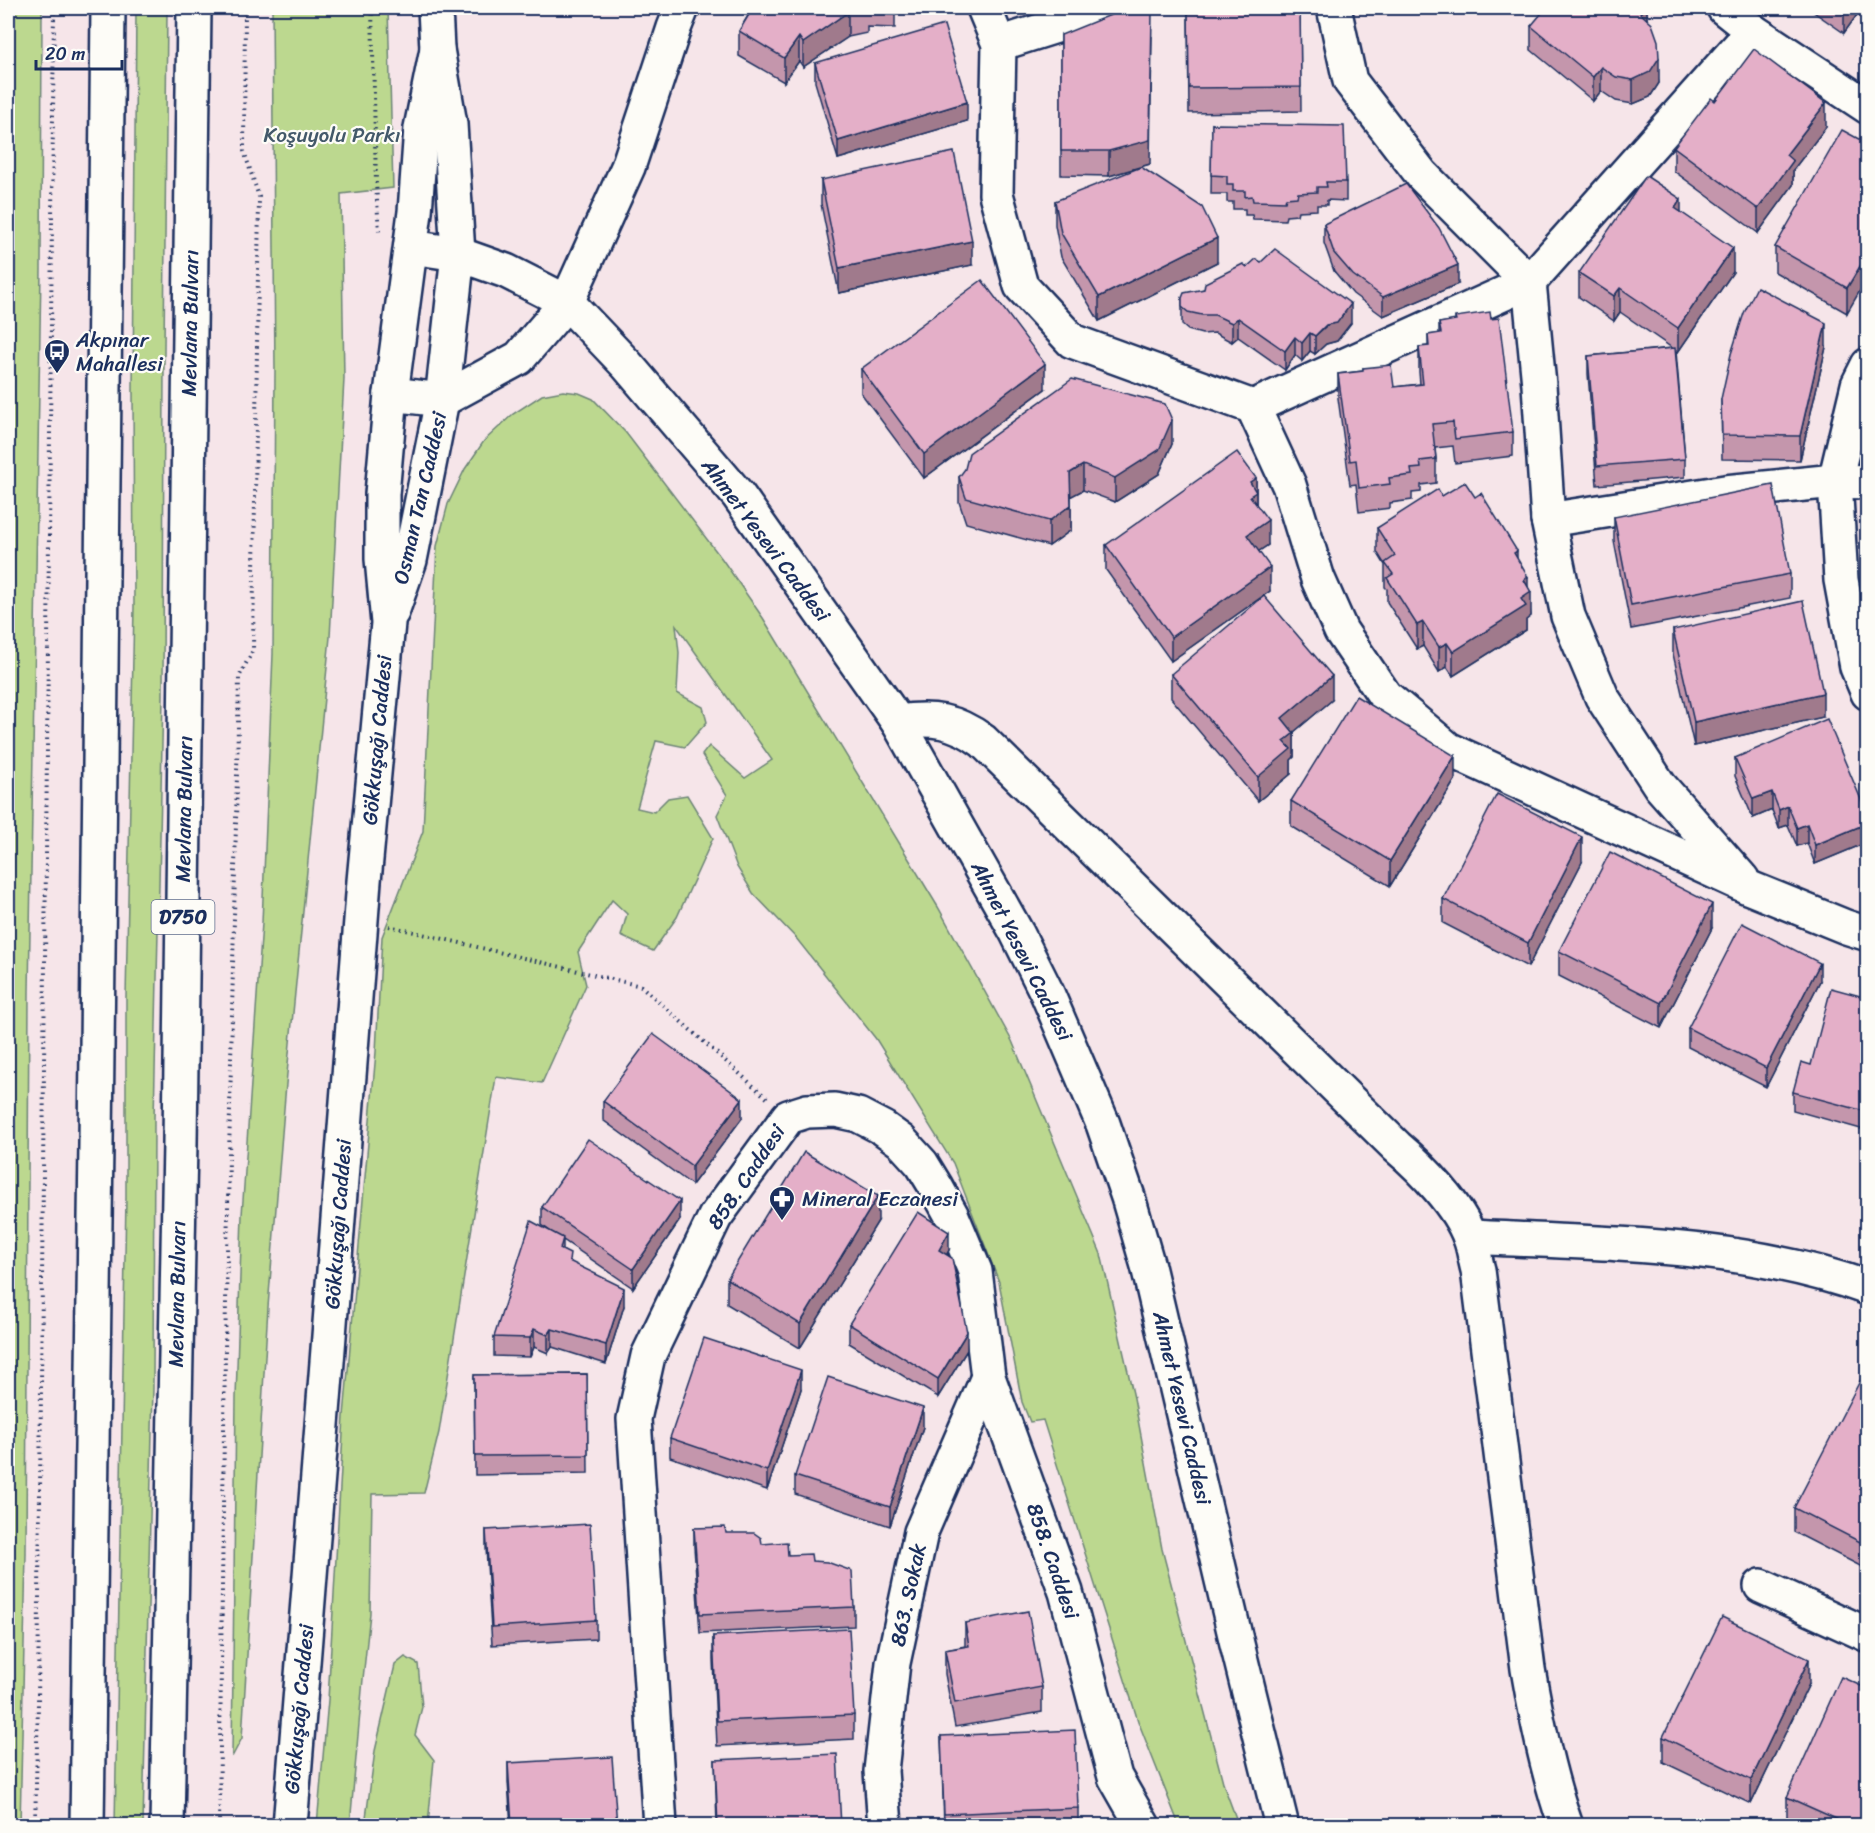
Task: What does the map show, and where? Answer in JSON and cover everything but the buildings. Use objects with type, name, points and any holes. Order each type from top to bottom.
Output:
[{"type":"main road","points":[[87,1826],[108,8]]},
{"type":"main road","name":"Mevlana Bulvarı","points":[[168,1826],[180,1155],[194,8]]},
{"type":"main road","name":"Osman Tan Caddesi","points":[[388,623],[410,560],[442,400],[458,254],[450,124],[437,49],[435,8]]},
{"type":"main road","points":[[391,394],[442,400],[519,358],[567,302],[628,167],[682,8]]},
{"type":"main road","points":[[984,8],[999,44],[996,194],[1021,286],[1072,341],[1253,407],[1529,282],[1752,31]]},
{"type":"main road","points":[[999,44],[1113,8]]},
{"type":"main road","points":[[1334,8],[1350,81],[1422,175],[1529,282],[1548,520],[1569,616],[1602,697],[1660,786],[1750,888]]},
{"type":"main road","points":[[1724,8],[1752,31],[1868,106]]},
{"type":"main road","name":"Osman Tan Caddesi","points":[[388,623],[382,559],[382,494],[391,394],[395,244],[437,49]]},
{"type":"main road","name":"Ahmet Yesevi Caddesi","points":[[395,244],[458,254],[506,271],[567,302],[627,365],[738,495],[898,722],[1022,943],[1056,1013],[1103,1124],[1128,1197],[1148,1266],[1282,1826]]},
{"type":"main road","points":[[1868,365],[1858,385],[1835,481],[1841,579],[1857,667],[1868,693]]},
{"type":"main road","points":[[1253,407],[1289,485],[1318,579],[1341,631],[1385,696],[1448,749],[1750,888],[1868,934]]},
{"type":"main road","points":[[1548,520],[1725,492],[1835,481],[1868,482]]},
{"type":"main road","name":"Gökkuşağı Caddesi","points":[[290,1826],[364,880],[388,623]]},
{"type":"main road","points":[[898,722],[930,719],[947,722],[983,741],[1414,1162],[1446,1198],[1470,1237],[1478,1270],[1528,1669],[1546,1760],[1566,1826]]},
{"type":"main road","name":"858. Caddesi","points":[[660,1826],[634,1419],[648,1356],[715,1217],[788,1117],[807,1111],[835,1110],[858,1115],[902,1141],[921,1164],[952,1216],[975,1270],[988,1377],[1066,1592],[1114,1777],[1143,1826]]},
{"type":"main road","points":[[1470,1237],[1714,1251],[1804,1268],[1868,1288]]},
{"type":"main road","name":"863. Sokak","points":[[885,1826],[881,1771],[893,1663],[921,1532],[988,1377]]},
{"type":"main road","points":[[1761,1586],[1868,1635]]},
{"type":"path","points":[[35,1826],[39,1692],[54,8]]},
{"type":"path","points":[[219,1826],[225,1338],[239,677],[253,650],[260,197],[244,151],[245,8]]},
{"type":"path","points":[[372,8],[376,183],[395,244]]},
{"type":"path","points":[[380,923],[641,986],[788,1117]]},
{"type":"green space","points":[[8,8],[42,8],[41,270],[29,992],[26,1553],[20,1826],[8,1825]]},
{"type":"green space","points":[[136,8],[167,8],[163,696],[154,1118],[153,1387],[143,1825],[115,1826],[126,1198],[126,997],[134,607]]},
{"type":"green space","name":"Koşuyolu Parkı","points":[[272,8],[388,8],[393,188],[341,194],[344,379],[330,637],[286,1084],[268,1307],[242,1738],[232,1757],[236,1398],[242,1215],[262,923],[273,654],[275,371]]},
{"type":"green space","points":[[563,391],[579,393],[593,399],[626,433],[722,559],[763,618],[938,907],[1012,1041],[1101,1254],[1134,1398],[1162,1549],[1224,1786],[1237,1821],[1234,1825],[1179,1825],[1138,1721],[1043,1420],[1030,1422],[1022,1402],[999,1282],[953,1163],[876,1039],[796,938],[753,893],[737,867],[717,815],[727,795],[702,755],[709,746],[745,778],[772,760],[676,625],[679,653],[677,693],[703,707],[707,722],[685,747],[656,741],[637,808],[654,812],[668,798],[687,795],[713,838],[677,917],[653,951],[621,936],[627,914],[612,900],[578,952],[586,985],[542,1083],[496,1077],[439,1432],[424,1493],[372,1494],[370,1613],[350,1825],[317,1825],[328,1700],[344,1416],[376,1052],[382,937],[423,831],[437,546],[448,504],[465,469],[484,441],[513,414],[542,395]]},
{"type":"green space","points":[[405,1657],[418,1664],[422,1707],[415,1735],[434,1760],[428,1825],[365,1825],[375,1751],[395,1665]]},
{"type":"place","name":"Akpınar Mahallesi","points":[[57,375]]},
{"type":"place","name":"Mineral Eczanesi","points":[[782,1222]]}]
